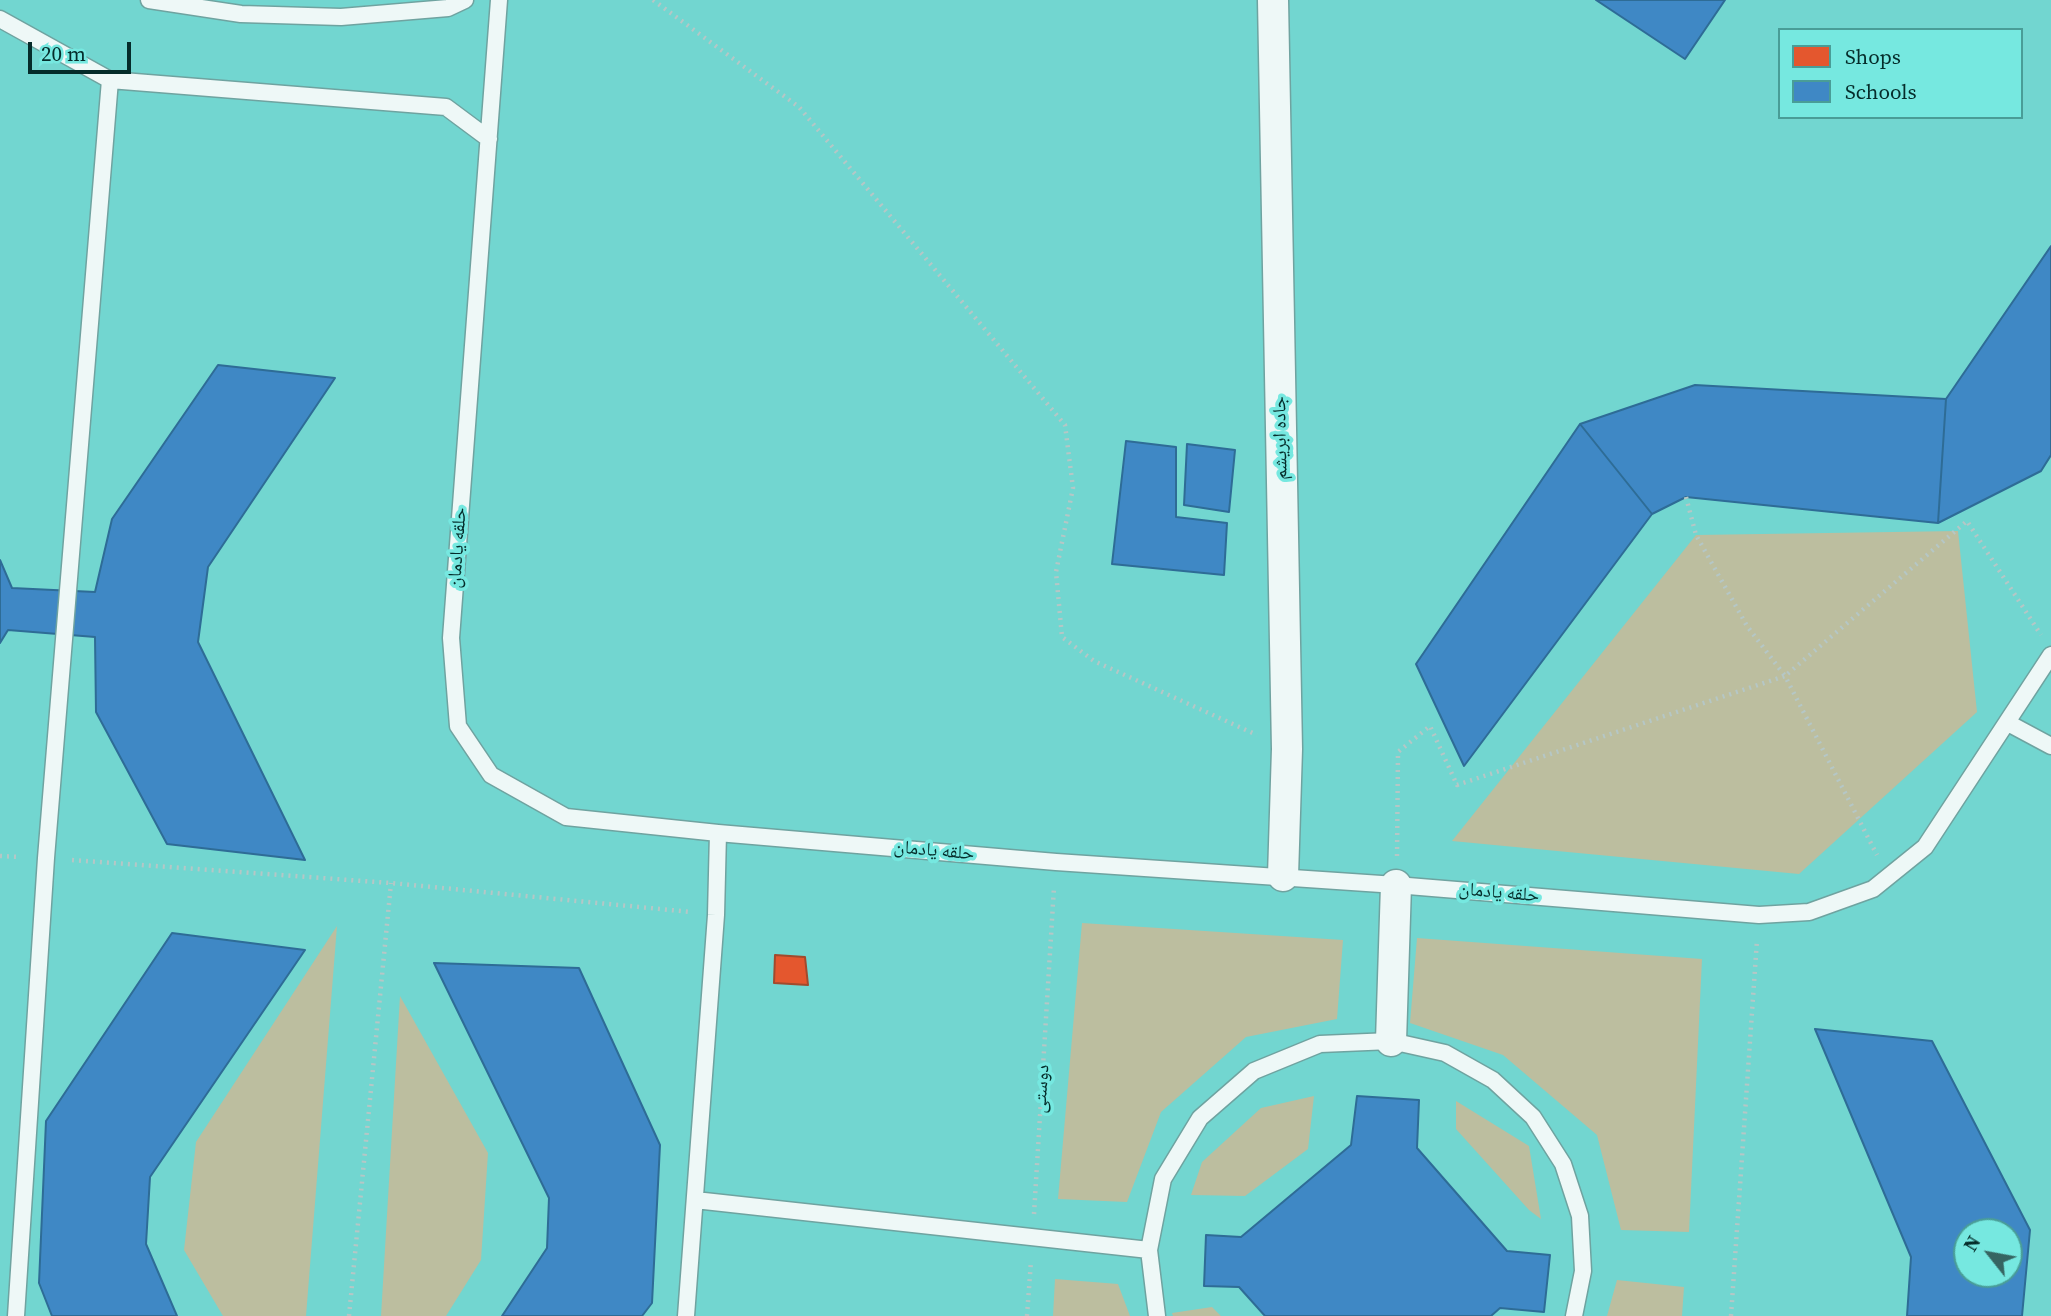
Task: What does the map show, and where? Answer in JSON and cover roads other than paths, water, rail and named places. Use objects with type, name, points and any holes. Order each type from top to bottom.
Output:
[{"type":"street","name":"جاده ابریشم","points":[[1273,0],[1287,749],[1283,876]]},
{"type":"street","points":[[1391,1041],[1396,885]]},
{"type":"lane","points":[[149,0],[241,14],[341,17],[448,8],[465,0]]},
{"type":"lane","name":"حلقه یادمان","points":[[499,0],[451,638],[458,726],[491,775],[566,817],[718,834],[1056,862],[1283,876],[1759,915],[1809,912],[1873,889],[1925,847],[2008,723],[2048,647]]},
{"type":"lane","points":[[0,19],[110,80],[446,107],[489,139]]},
{"type":"lane","points":[[16,1316],[46,858],[110,80]]},
{"type":"lane","points":[[2008,723],[2051,746]]},
{"type":"lane","points":[[686,1316],[716,915],[718,834]]},
{"type":"lane","points":[[1157,1316],[1149,1250],[1163,1180],[1200,1118],[1254,1071],[1320,1044],[1391,1041],[1445,1053],[1493,1080],[1533,1117],[1563,1164],[1580,1216],[1583,1272],[1574,1316]]},
{"type":"lane","points":[[695,1200],[1032,1235],[1149,1250]]}]
